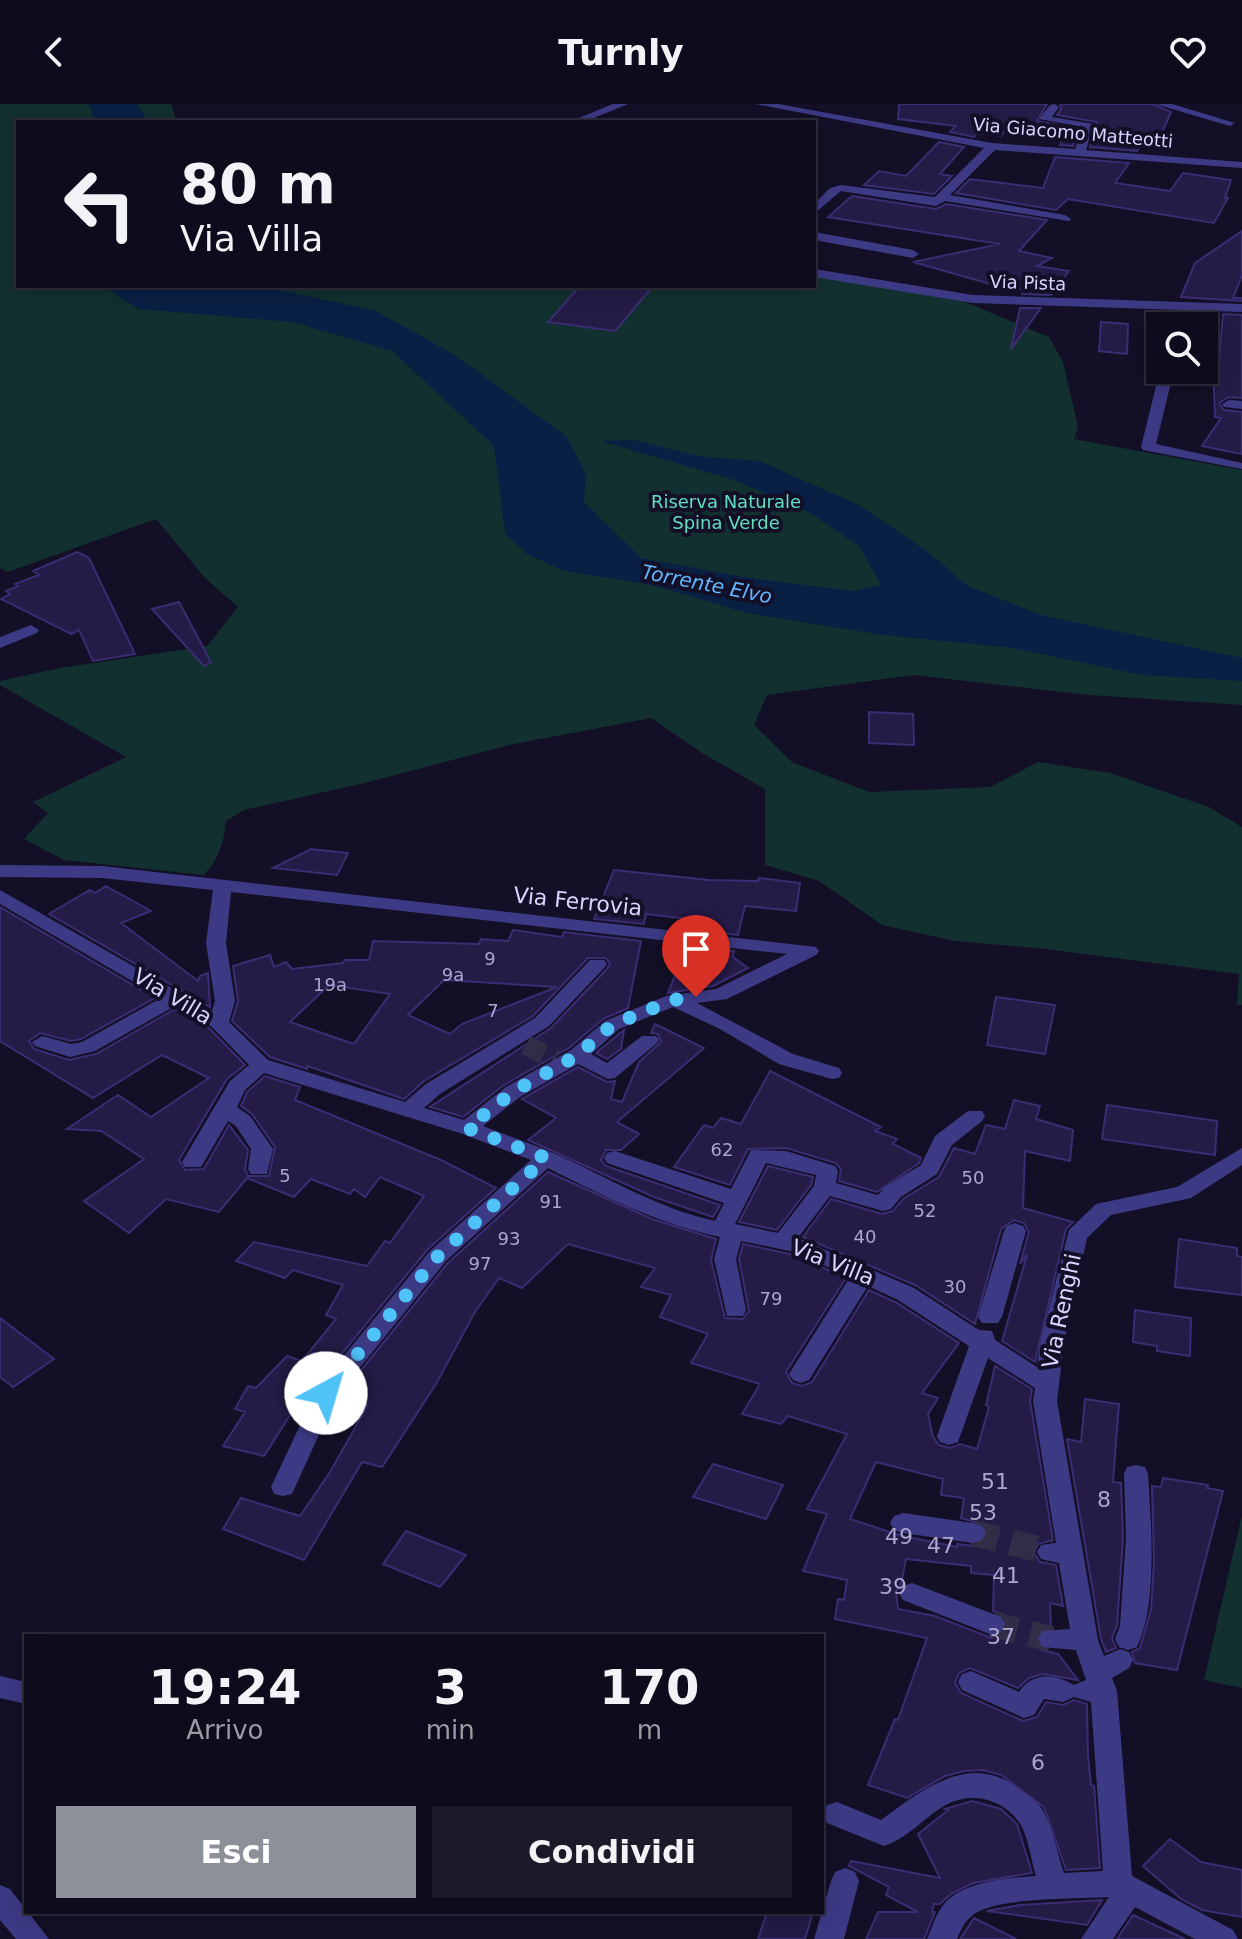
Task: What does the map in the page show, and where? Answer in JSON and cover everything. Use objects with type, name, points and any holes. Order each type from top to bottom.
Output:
[{"type":"street","points":[[582,120],[623,104]]},
{"type":"street","name":"Via Giacomo Matteotti","points":[[760,104],[992,146],[1242,165]]},
{"type":"street","points":[[1160,104],[1230,123]]},
{"type":"street","points":[[1054,107],[1044,119],[1089,124],[1079,153]]},
{"type":"street","points":[[927,212],[992,146]]},
{"type":"street","points":[[816,209],[834,190],[841,188],[940,199],[1065,219]]},
{"type":"street","points":[[816,236],[913,254]]},
{"type":"street","name":"Via Pista","points":[[816,273],[973,299],[1183,311],[1242,308]]},
{"type":"street","points":[[1164,384],[1148,447],[1238,466]]},
{"type":"street","points":[[0,643],[31,630]]},
{"type":"street","name":"Via Ferrovia","points":[[0,871],[102,872],[809,951],[720,995],[673,1000],[612,1025],[513,1092],[467,1128]]},
{"type":"street","points":[[219,1023],[225,1001],[216,943],[223,885]]},
{"type":"street","name":"Via Villa","points":[[0,896],[219,1023],[261,1065],[467,1128],[546,1158],[637,1204],[681,1221],[801,1246],[985,1331],[1046,1384]]},
{"type":"street","points":[[409,1110],[433,1089],[521,1042],[597,964]]},
{"type":"street","points":[[42,1042],[70,1051],[88,1047],[177,997]]},
{"type":"street","points":[[673,1000],[727,1025],[786,1059],[832,1073]]},
{"type":"street","points":[[565,1059],[608,1073],[649,1040]]},
{"type":"street","points":[[193,1162],[237,1086],[261,1065]]},
{"type":"street","points":[[225,1109],[243,1121],[262,1149],[259,1169]]},
{"type":"street","points":[[825,1187],[883,1204],[893,1192],[929,1169],[943,1141],[975,1116]]},
{"type":"street","points":[[735,1310],[725,1259],[727,1230],[736,1199],[759,1155],[786,1158],[827,1171],[825,1187],[783,1242]]},
{"type":"street","name":"Via Renghi","points":[[1046,1384],[1077,1235],[1104,1209],[1183,1193],[1242,1155]]},
{"type":"street","points":[[283,1487],[326,1393],[438,1256],[546,1158]]},
{"type":"street","points":[[615,1158],[736,1199]]},
{"type":"street","points":[[949,1436],[1015,1231]]},
{"type":"street","points":[[801,1374],[864,1273]]},
{"type":"street","points":[[1046,1384],[1045,1401],[1061,1554],[1085,1640],[1087,1687],[1124,1886],[1096,1939]]},
{"type":"street","points":[[971,1682],[1024,1707],[1037,1687],[1087,1687],[1124,1650],[1133,1626],[1139,1538],[1136,1474]]},
{"type":"street","points":[[903,1523],[973,1533]]},
{"type":"street","points":[[912,1593],[992,1624]]},
{"type":"street","points":[[1051,1639],[1085,1640]]},
{"type":"street","points":[[0,1687],[24,1693]]},
{"type":"street","points":[[837,1814],[884,1834],[933,1798],[962,1784],[1000,1790],[1031,1815],[1054,1888]]},
{"type":"street","points":[[829,1939],[845,1881]]},
{"type":"street","points":[[942,1939],[956,1910],[978,1897],[1031,1888],[1124,1886],[1223,1939]]},
{"type":"street","points":[[0,1898],[34,1939]]},
{"type":"green space","name":"Riserva Naturale Spina Verde","points":[[0,104],[171,104],[176,120],[16,120],[16,288],[816,288],[816,274],[963,301],[1049,337],[1063,362],[1078,427],[1074,439],[1242,470],[1242,705],[1089,695],[914,675],[767,695],[754,725],[792,762],[869,792],[990,787],[1038,762],[1110,773],[1209,807],[1242,827],[1242,1005],[1237,1005],[1239,974],[1046,949],[955,941],[882,925],[819,881],[765,865],[765,789],[702,753],[651,718],[509,745],[369,782],[244,810],[226,821],[220,850],[204,875],[64,860],[24,839],[48,813],[33,802],[126,757],[0,685],[0,681],[60,668],[207,646],[238,607],[205,578],[156,519],[8,572],[0,568]]},
{"type":"green space","points":[[1242,1515],[1242,1688],[1204,1680]]},
{"type":"water","points":[[86,104],[137,104],[147,120],[94,120],[91,107]]},
{"type":"water","name":"Torrente Elvo","points":[[105,288],[270,288],[376,311],[455,355],[566,436],[586,473],[584,502],[641,558],[755,579],[854,591],[881,585],[859,546],[810,513],[734,480],[601,441],[634,440],[698,456],[759,461],[859,505],[928,552],[968,586],[1041,615],[1242,658],[1242,681],[1142,675],[1013,648],[883,635],[747,613],[652,585],[564,571],[527,554],[505,534],[494,446],[392,351],[292,322],[139,309]]},
{"type":"building","points":[[899,104],[1047,104],[1037,121],[1079,129],[1073,146],[1060,145],[1062,140],[1004,132],[1001,136],[977,133],[974,137],[950,132],[956,126],[898,119]]},
{"type":"building","points":[[1060,104],[1152,104],[1171,112],[1157,144],[1143,142],[1137,151],[1090,147],[1097,122],[1057,115]]},
{"type":"building","points":[[939,142],[964,147],[940,174],[952,176],[934,194],[864,185],[879,171],[906,176]]},
{"type":"building","points":[[1055,157],[1129,163],[1115,183],[1170,191],[1183,173],[1231,180],[1225,198],[1228,198],[1214,223],[1068,199],[1056,210],[956,193],[970,179],[1043,188]]},
{"type":"building","points":[[852,196],[936,209],[946,204],[1047,220],[1019,251],[1052,258],[1037,266],[1069,271],[1051,295],[1022,294],[1024,290],[994,285],[913,262],[1000,244],[828,217]]},
{"type":"building","points":[[1242,231],[1242,275],[1233,298],[1242,298],[1242,301],[1181,297],[1195,263]]},
{"type":"building","points":[[578,288],[651,288],[615,331],[548,322]]},
{"type":"building","points":[[1020,308],[1041,308],[1011,349]]},
{"type":"building","points":[[1223,314],[1242,315],[1242,398],[1229,397],[1219,403],[1224,410],[1242,412],[1242,454],[1202,446],[1221,418],[1215,417],[1214,384],[1218,384]]},
{"type":"building","points":[[1101,322],[1128,324],[1127,354],[1099,351]]},
{"type":"building","points":[[77,552],[89,558],[135,654],[93,661],[79,630],[71,634],[1,599],[10,594],[6,591],[18,586],[15,584],[39,575],[33,571]]},
{"type":"building","points":[[179,602],[211,662],[204,666],[152,609]]},
{"type":"building","points":[[869,712],[913,714],[914,745],[869,743]]},
{"type":"building","points":[[311,849],[348,853],[337,875],[273,868]]},
{"type":"building","points":[[614,870],[709,880],[758,881],[759,878],[800,883],[796,911],[745,906],[738,935],[694,930],[698,920],[646,914],[644,924],[594,919]]},
{"type":"building","points":[[106,886],[151,911],[121,923],[198,981],[200,976],[208,973],[210,1007],[49,914],[90,890],[95,893]]},
{"type":"building","points":[[0,907],[155,998],[81,1039],[71,1041],[40,1033],[29,1041],[34,1049],[69,1060],[96,1054],[175,1009],[210,1029],[245,1065],[227,1079],[179,1160],[185,1170],[204,1169],[229,1125],[248,1150],[245,1169],[248,1176],[269,1176],[275,1147],[252,1114],[241,1106],[247,1092],[265,1076],[300,1087],[295,1100],[441,1160],[496,1188],[428,1249],[315,1386],[310,1384],[264,1456],[223,1446],[245,1412],[235,1409],[248,1386],[256,1388],[287,1356],[302,1361],[336,1319],[326,1315],[343,1285],[293,1270],[285,1278],[236,1261],[254,1242],[367,1266],[385,1241],[390,1243],[424,1196],[380,1177],[365,1197],[354,1189],[350,1194],[311,1179],[294,1197],[247,1178],[219,1212],[166,1199],[129,1233],[84,1201],[144,1159],[101,1131],[67,1129],[118,1095],[151,1117],[209,1078],[162,1055],[93,1098],[0,1041]]},
{"type":"building","points":[[513,930],[562,937],[564,932],[641,941],[628,1008],[603,1019],[569,1048],[504,1085],[463,1117],[430,1107],[551,1028],[606,970],[610,964],[606,958],[588,958],[533,1016],[424,1081],[404,1099],[308,1066],[307,1069],[270,1057],[232,1021],[238,1001],[233,966],[270,955],[274,967],[286,962],[292,969],[343,963],[345,960],[369,960],[373,941],[479,944],[481,939],[508,941]],"holes":[[[444,980],[557,987],[462,1024],[450,1034],[408,1015]],[[329,985],[390,994],[354,1044],[290,1022]]]},
{"type":"building","points":[[687,946],[734,951],[733,957],[748,968],[713,986],[668,993]]},
{"type":"building","points":[[996,997],[1055,1005],[1045,1054],[987,1045]]},
{"type":"building","points":[[655,1024],[704,1048],[617,1122],[639,1134],[621,1150],[606,1150],[601,1160],[606,1166],[720,1205],[713,1217],[654,1197],[528,1140],[556,1118],[522,1099],[578,1067],[607,1082],[615,1081],[611,1099],[622,1102],[639,1062],[661,1042],[658,1034],[651,1033]]},
{"type":"building","points":[[624,1030],[621,1049],[607,1059],[596,1053]]},
{"type":"building","points":[[770,1071],[881,1127],[875,1131],[897,1139],[893,1144],[921,1158],[919,1163],[877,1192],[839,1181],[841,1169],[836,1163],[786,1148],[748,1149],[730,1185],[674,1167],[704,1125],[713,1128],[721,1118],[741,1124]]},
{"type":"building","points":[[1014,1100],[1040,1106],[1036,1119],[1073,1130],[1070,1161],[1025,1151],[1023,1208],[1073,1222],[1066,1229],[1035,1362],[1002,1341],[1027,1255],[1020,1264],[1029,1232],[1024,1223],[1014,1220],[1001,1229],[975,1324],[915,1285],[803,1237],[831,1199],[882,1214],[893,1211],[903,1199],[939,1177],[954,1148],[975,1154],[986,1125],[1005,1129]]},
{"type":"building","points":[[1107,1105],[1217,1121],[1215,1155],[1102,1139]]},
{"type":"building","points":[[768,1166],[813,1177],[811,1185],[777,1230],[739,1222]]},
{"type":"building","points":[[548,1172],[652,1219],[716,1239],[711,1260],[725,1318],[743,1319],[749,1311],[739,1259],[743,1244],[794,1255],[846,1278],[786,1372],[792,1383],[802,1386],[812,1382],[869,1290],[897,1303],[959,1343],[922,1393],[938,1398],[928,1414],[933,1437],[939,1445],[950,1448],[960,1444],[977,1449],[989,1407],[986,1405],[995,1366],[1032,1389],[1030,1401],[1053,1540],[1038,1544],[1034,1553],[1040,1562],[1056,1565],[1063,1606],[1050,1603],[1051,1627],[1039,1630],[1035,1640],[1042,1650],[1058,1654],[1078,1680],[1043,1674],[1029,1678],[1018,1688],[970,1668],[959,1673],[955,1683],[961,1693],[1023,1721],[1037,1717],[1046,1702],[1063,1705],[1074,1700],[1087,1704],[1088,1756],[1091,1785],[1094,1786],[1100,1868],[1066,1870],[1044,1807],[1001,1775],[983,1770],[964,1771],[945,1776],[907,1798],[868,1785],[895,1719],[898,1720],[927,1638],[835,1619],[838,1599],[844,1600],[847,1580],[803,1571],[827,1514],[807,1509],[847,1434],[788,1416],[781,1424],[742,1414],[760,1384],[691,1363],[708,1334],[660,1317],[671,1295],[641,1287],[655,1268],[568,1244],[522,1288],[499,1278],[475,1312],[436,1384],[382,1467],[362,1462],[304,1560],[223,1529],[241,1498],[300,1516],[330,1472],[368,1405],[341,1395],[448,1263]],"holes":[[[876,1462],[943,1479],[941,1495],[964,1498],[961,1518],[985,1525],[989,1532],[985,1541],[973,1546],[957,1544],[957,1547],[902,1536],[850,1519]],[[906,1559],[971,1566],[971,1573],[994,1575],[993,1611],[1002,1614],[1008,1623],[1004,1632],[991,1638],[935,1616],[898,1609],[896,1592],[901,1584]]]},
{"type":"building","points":[[1179,1239],[1237,1248],[1237,1256],[1242,1257],[1242,1295],[1175,1287]]},
{"type":"building","points":[[1135,1310],[1191,1318],[1190,1356],[1157,1351],[1157,1346],[1133,1342]]},
{"type":"building","points":[[0,1318],[54,1359],[13,1387],[0,1377]]},
{"type":"building","points":[[1085,1399],[1119,1404],[1113,1482],[1121,1483],[1123,1538],[1117,1625],[1112,1638],[1116,1648],[1106,1652],[1101,1639],[1067,1439],[1081,1442]]},
{"type":"building","points":[[713,1464],[783,1485],[766,1519],[693,1497]]},
{"type":"building","points":[[1163,1478],[1208,1485],[1207,1488],[1223,1491],[1177,1670],[1135,1663],[1132,1652],[1140,1648],[1151,1609],[1154,1562],[1152,1486],[1161,1487]]},
{"type":"building","points":[[406,1531],[466,1555],[440,1587],[383,1564]]},
{"type":"building","points":[[972,1801],[1001,1809],[1017,1824],[1032,1873],[973,1883],[951,1894],[940,1904],[934,1904],[932,1912],[935,1912],[924,1939],[866,1939],[878,1912],[918,1912],[886,1895],[889,1887],[849,1866],[851,1861],[940,1878],[918,1834],[948,1810],[945,1809]]},
{"type":"building","points":[[1170,1839],[1201,1862],[1242,1870],[1242,1917],[1202,1910],[1181,1899],[1143,1866]]},
{"type":"building","points":[[1102,1900],[1087,1925],[987,1911],[1020,1905]]},
{"type":"building","points":[[766,1914],[812,1914],[805,1939],[758,1939]]},
{"type":"building","points":[[1133,1915],[1185,1939],[1117,1939]]},
{"type":"building","points":[[974,1918],[1016,1939],[960,1939]]},
{"type":"tunnel","points":[[526,1045],[555,1060]]},
{"type":"tunnel","points":[[973,1533],[1050,1552]]},
{"type":"tunnel","points":[[992,1624],[1051,1639]]},
{"type":"route","points":[[326,1393],[438,1256],[546,1158],[467,1128],[513,1092],[578,1055],[612,1025],[673,1000],[696,997]]}]
